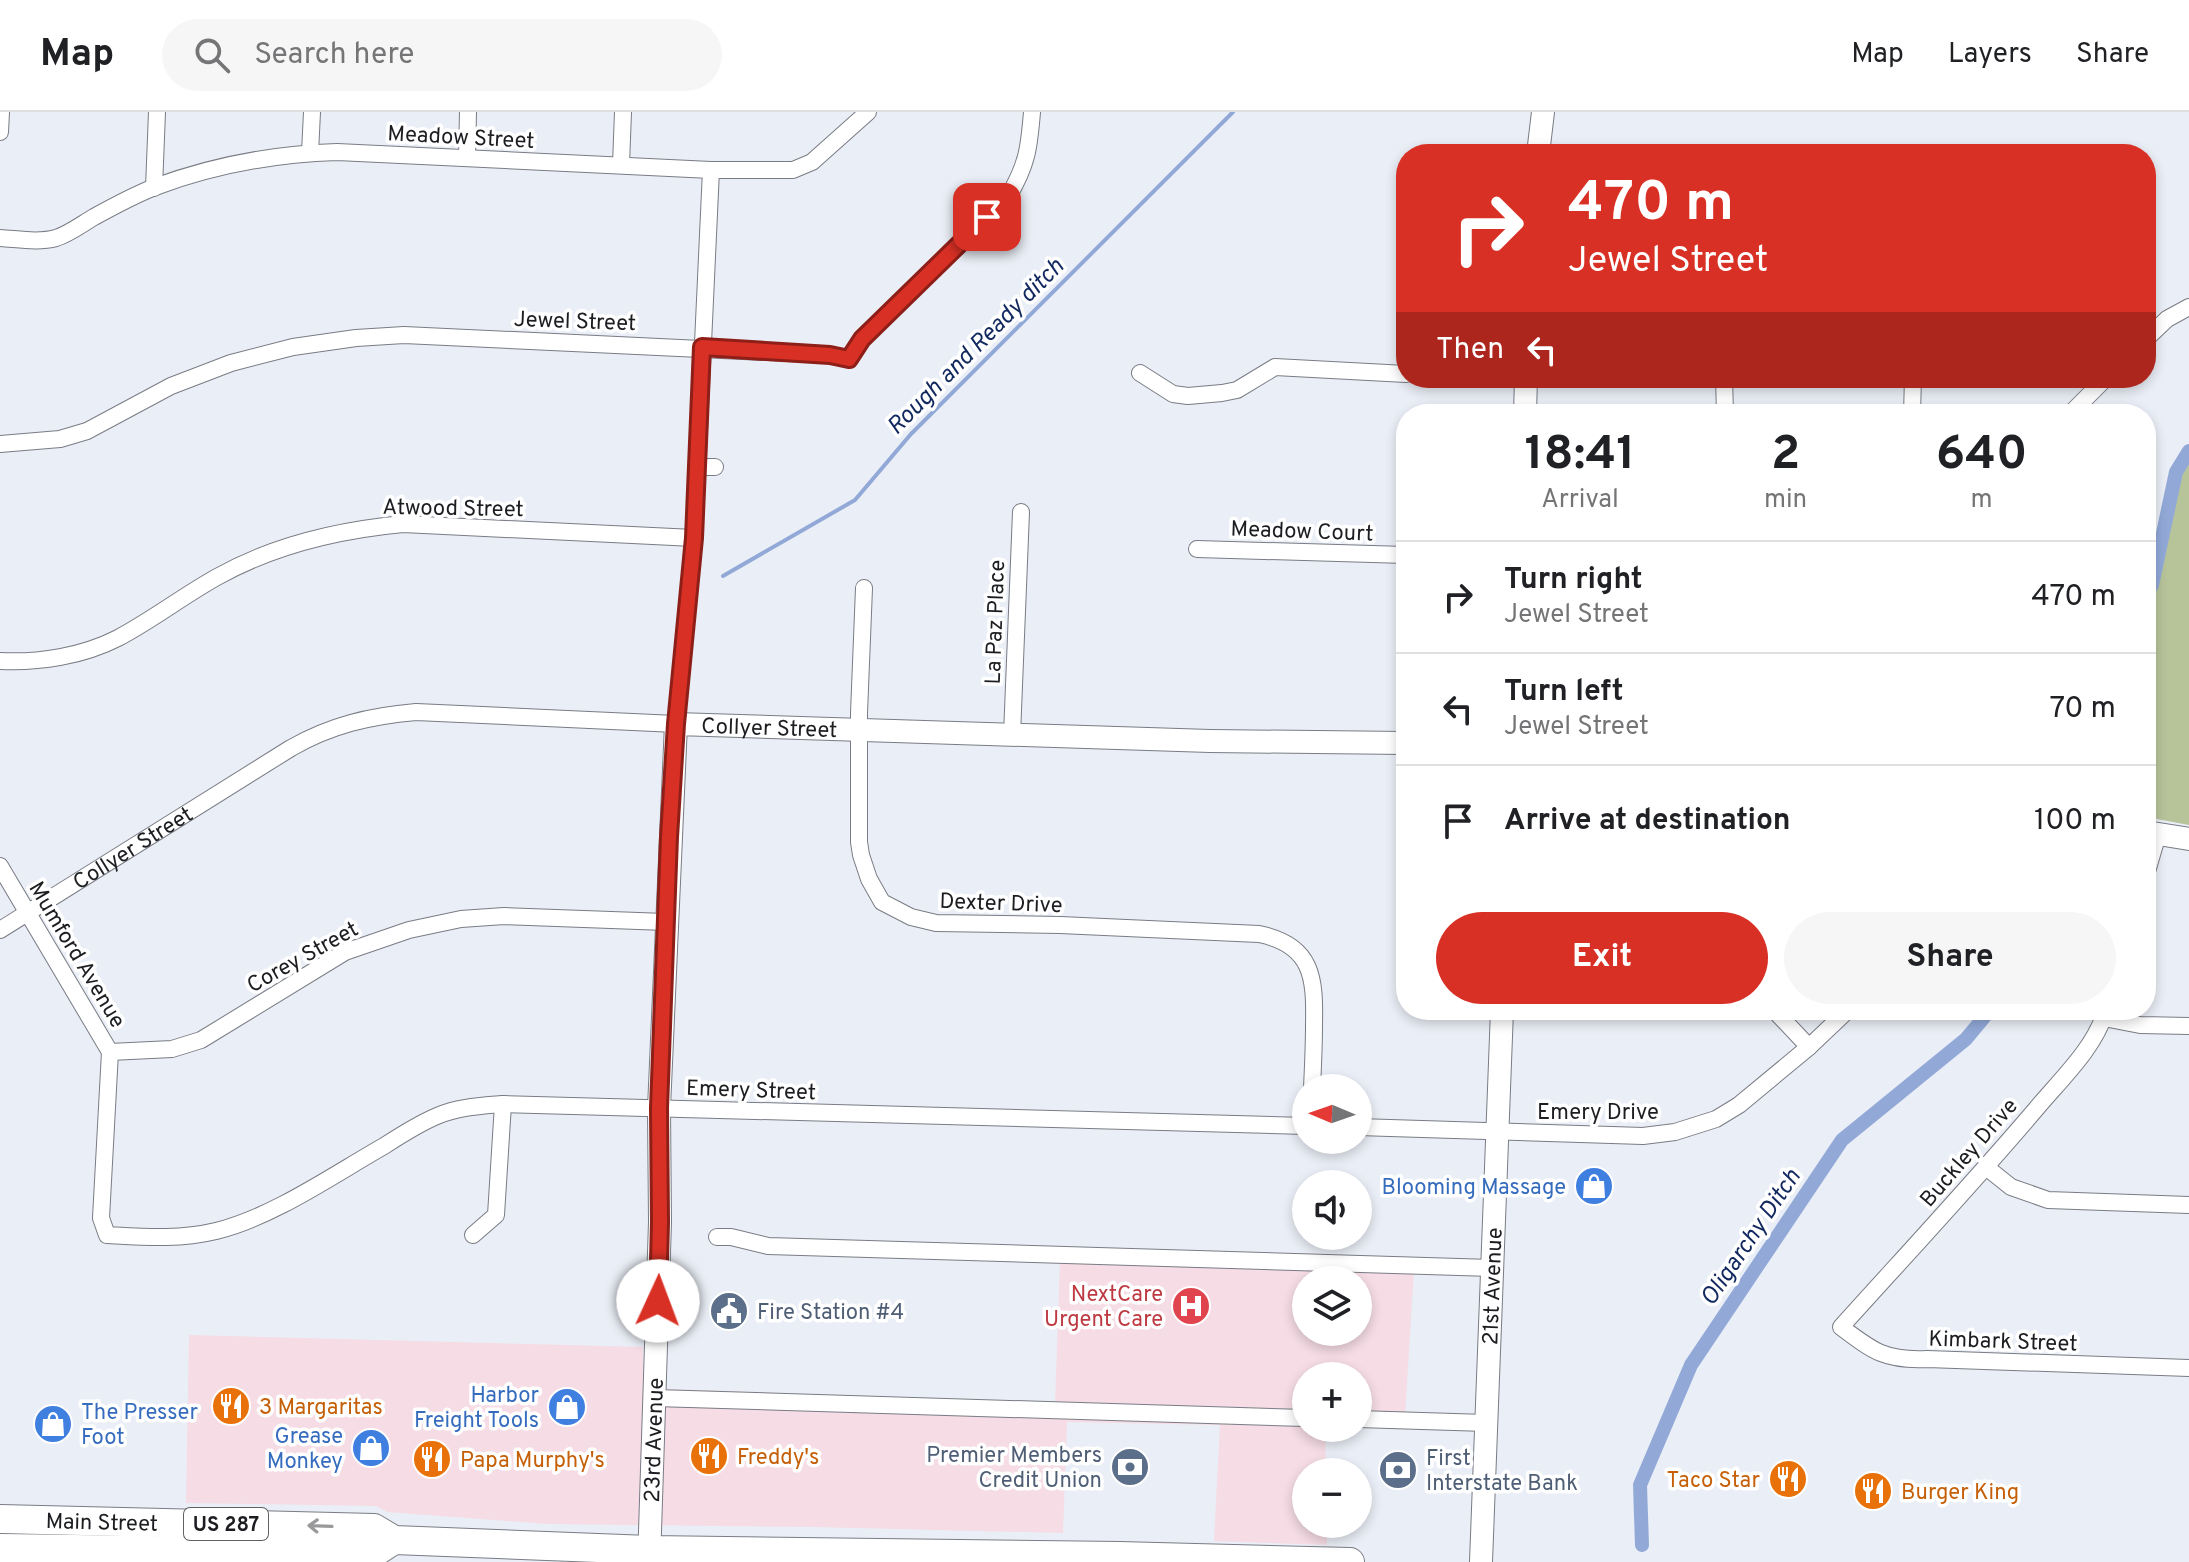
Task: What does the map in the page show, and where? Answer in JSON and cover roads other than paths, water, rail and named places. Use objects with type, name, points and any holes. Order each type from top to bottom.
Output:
[{"type":"highway","name":"Main Street","points":[[0,1519],[374,1528],[394,1551]]},
{"type":"highway","name":"Main Street","points":[[0,1548],[649,1556],[1134,1556],[1350,1562]]},
{"type":"street","points":[[0,132],[1,112]]},
{"type":"street","points":[[154,188],[157,112]]},
{"type":"street","points":[[310,153],[312,112]]},
{"type":"street","points":[[467,158],[468,112]]},
{"type":"street","points":[[621,165],[623,112]]},
{"type":"street","name":"Meadow Street","points":[[0,238],[55,238],[154,188],[257,159],[310,153],[711,170],[793,170],[812,162],[868,112]]},
{"type":"street","name":"Jewel Street","points":[[0,444],[60,439],[87,431],[171,386],[231,363],[293,347],[356,338],[404,335],[702,347],[830,355],[849,359],[862,339],[1008,197],[1021,175],[1029,150],[1032,112]]},
{"type":"street","points":[[1539,144],[1543,112]]},
{"type":"street","name":"23rd Avenue","points":[[649,1556],[666,922],[676,724],[694,538],[711,170]]},
{"type":"street","points":[[2156,329],[2167,319],[2189,307]]},
{"type":"street","points":[[1140,373],[1173,394],[1188,396],[1237,390],[1275,367],[1396,373]]},
{"type":"street","points":[[2080,404],[2096,388]]},
{"type":"street","points":[[697,467],[715,467]]},
{"type":"street","name":"La Paz Place","points":[[1012,735],[1021,512]]},
{"type":"street","name":"Atwood Street","points":[[0,661],[29,662],[87,651],[117,638],[244,564],[299,543],[359,528],[403,524],[694,538]]},
{"type":"street","name":"Meadow Court","points":[[1197,549],[1396,555]]},
{"type":"street","name":"Dexter Drive","points":[[864,588],[859,713],[859,842],[869,879],[882,902],[911,917],[936,923],[1160,929],[1272,937],[1300,955],[1313,977],[1312,1074]]},
{"type":"street","name":"Collyer Street","points":[[0,930],[291,748],[336,726],[384,715],[416,712],[1012,735],[1396,743]]},
{"type":"street","points":[[2156,834],[2189,839]]},
{"type":"street","name":"Mumford Avenue","points":[[0,866],[110,1052],[101,1218],[107,1235],[130,1236]]},
{"type":"street","name":"Corey Street","points":[[110,1052],[172,1049],[201,1040],[345,952],[409,930],[461,919],[504,916],[666,922]]},
{"type":"street","name":"21st Avenue","points":[[1481,1562],[1502,1020]]},
{"type":"street","points":[[1783,1020],[1809,1047]]},
{"type":"street","name":"Emery Drive","points":[[1498,1132],[1643,1136],[1675,1132],[1716,1119],[1739,1105],[1837,1020]]},
{"type":"street","name":"Buckley Drive","points":[[1851,1315],[1986,1167],[2083,1053],[2102,1020]]},
{"type":"street","points":[[2124,1020],[2140,1025],[2189,1026]]},
{"type":"street","points":[[473,1235],[496,1215],[503,1104]]},
{"type":"street","name":"Emery Street","points":[[130,1236],[187,1237],[218,1231],[257,1217],[439,1115],[470,1106],[503,1104],[1292,1126]]},
{"type":"street","points":[[1372,1128],[1498,1132]]},
{"type":"street","points":[[1986,1167],[2011,1187],[2048,1200],[2189,1205]]},
{"type":"street","points":[[717,1237],[731,1237],[768,1246],[1492,1268]]},
{"type":"street","name":"Kimbark Street","points":[[1851,1315],[1841,1327],[1871,1350],[1904,1360],[2189,1368]]},
{"type":"street","points":[[655,1398],[1292,1418]]},
{"type":"street","points":[[1372,1419],[1486,1423]]},
{"type":"waterway","name":"Rough and Ready ditch","points":[[723,576],[855,500],[911,434],[1233,112]]},
{"type":"waterway","name":"Oligarchy Ditch","points":[[2156,566],[2176,472],[2189,451]]},
{"type":"waterway","name":"Oligarchy Ditch","points":[[1642,1545],[1640,1485],[1691,1365],[1842,1140],[1966,1039],[1982,1020]]},
{"type":"place","name":"Blooming Massage","points":[[1594,1186]]},
{"type":"place","name":"NextCare Urgent Care","points":[[1191,1306]]},
{"type":"place","name":"Fire Station #4","points":[[729,1311]]},
{"type":"place","name":"3 Margaritas","points":[[231,1406]]},
{"type":"place","name":"Harbor Freight Tools","points":[[567,1407]]},
{"type":"place","name":"The Presser Foot","points":[[53,1424]]},
{"type":"place","name":"Grease Monkey","points":[[371,1448]]},
{"type":"place","name":"Freddy's","points":[[709,1456]]},
{"type":"place","name":"Papa Murphy's","points":[[432,1459]]},
{"type":"place","name":"Premier Members Credit Union","points":[[1130,1467]]},
{"type":"place","name":"First Interstate Bank","points":[[1398,1470]]},
{"type":"place","name":"Taco Star","points":[[1788,1479]]},
{"type":"place","name":"Burger King","points":[[1873,1491]]}]
